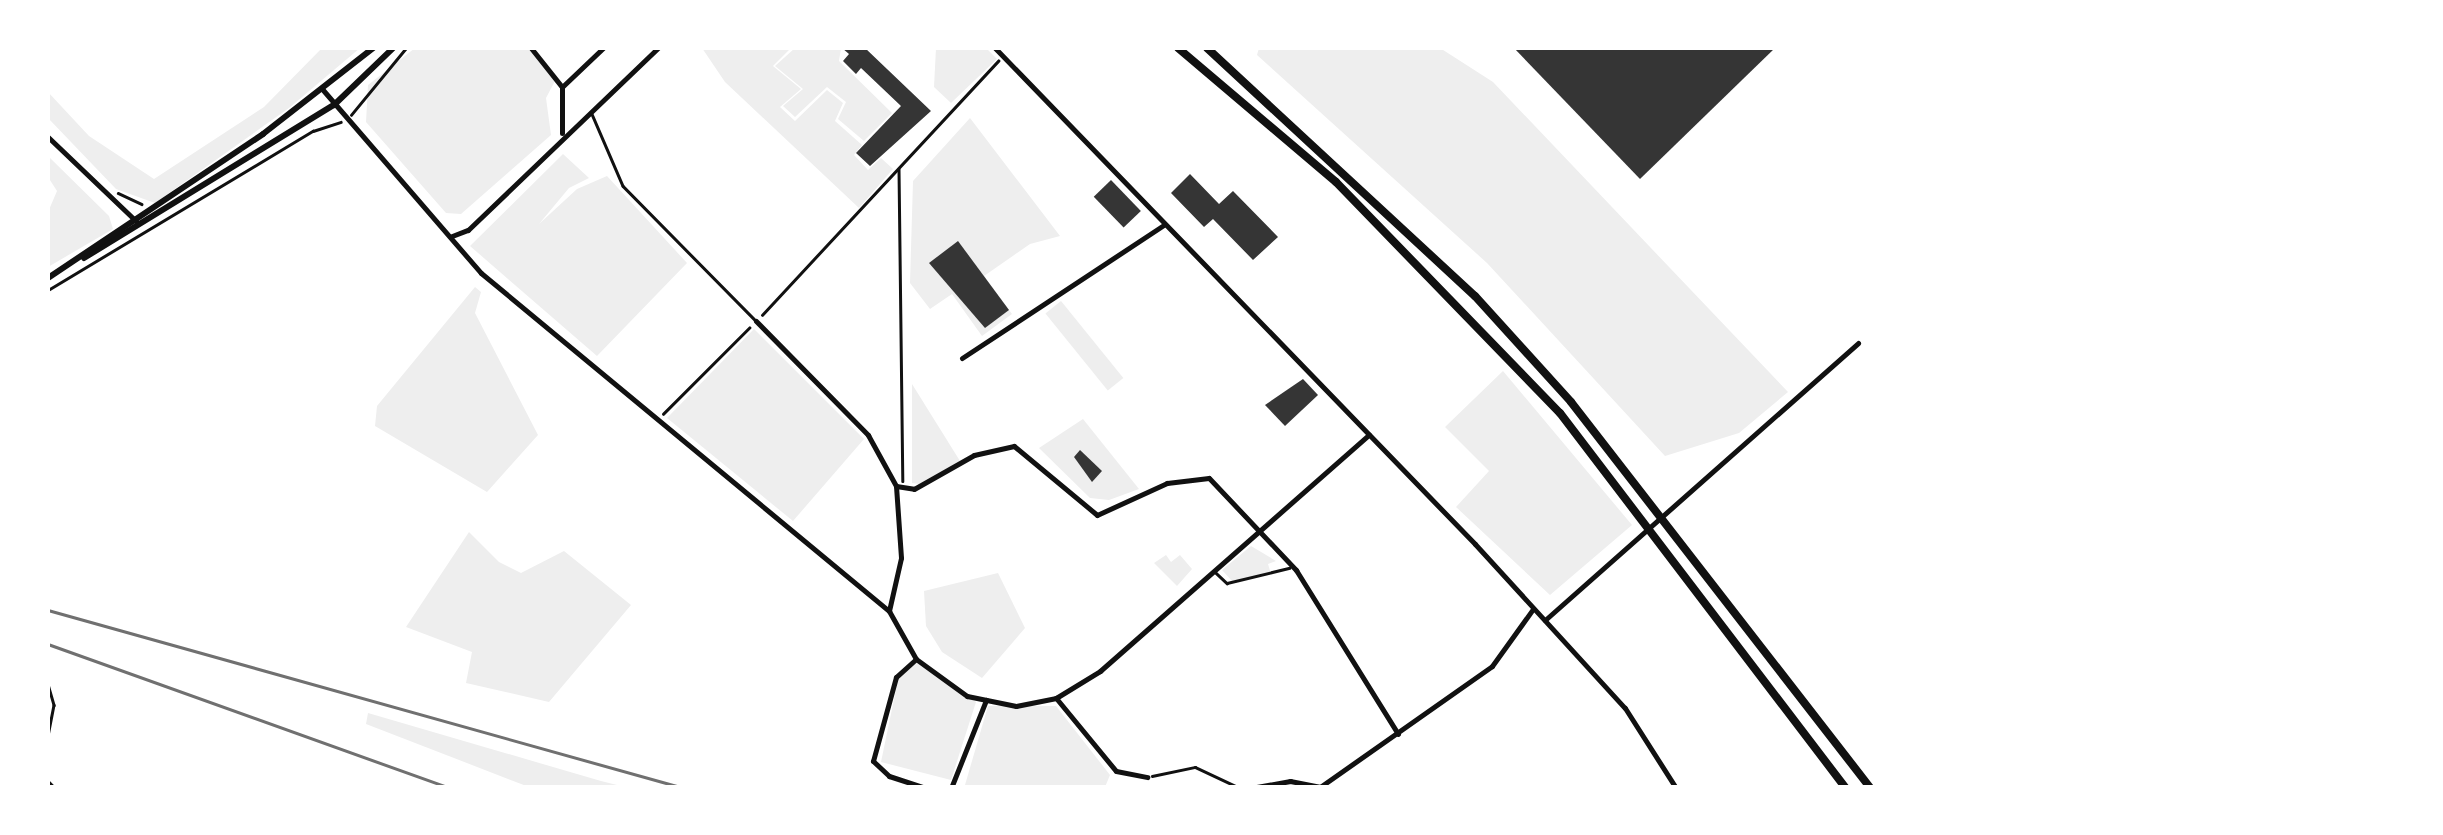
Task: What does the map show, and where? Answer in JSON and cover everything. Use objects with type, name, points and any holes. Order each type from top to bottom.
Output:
[{"type":"highway","points":[[1178,48],[1336,182],[1466,309],[1560,412],[1840,774],[1846,788]]},
{"type":"highway","points":[[1207,48],[1475,296],[1669,527],[1870,788]]},
{"type":"street","points":[[48,278],[137,224],[154,208],[323,90],[373,48]]},
{"type":"street","points":[[137,224],[160,219],[334,105],[393,48]]},
{"type":"street","points":[[531,48],[562,87],[562,136]]},
{"type":"street","points":[[562,87],[603,48]]},
{"type":"street","points":[[452,236],[468,230],[658,48]]},
{"type":"street","points":[[994,48],[1545,620],[1625,708],[1676,788]]},
{"type":"street","points":[[323,90],[480,273],[889,611],[916,659],[967,696],[1016,706],[1056,698],[1100,671],[1369,434]]},
{"type":"street","points":[[48,137],[137,224]]},
{"type":"street","points":[[962,358],[1164,225]]},
{"type":"street","points":[[756,321],[868,435],[899,487],[900,558],[889,611]]},
{"type":"street","points":[[1545,620],[1858,343]]},
{"type":"street","points":[[899,487],[914,489],[974,455],[1014,446],[1097,515],[1167,483],[1209,478],[1294,567],[1398,734]]},
{"type":"street","points":[[1251,788],[1290,781],[1320,787],[1492,666],[1533,608]]},
{"type":"street","points":[[916,659],[896,677],[873,762],[889,776],[926,788]]},
{"type":"street","points":[[1056,698],[1116,771],[1147,777]]},
{"type":"street","points":[[951,788],[986,700]]},
{"type":"lane","points":[[590,110],[623,186],[756,321]]},
{"type":"lane","points":[[1213,570],[1227,583],[1294,567]]},
{"type":"lane","points":[[48,684],[54,705],[48,736]]},
{"type":"lane","points":[[48,781],[55,788]]},
{"type":"path","points":[[48,290],[160,219],[313,131],[346,119],[406,48]]},
{"type":"path","points":[[658,419],[756,321],[1003,56]]},
{"type":"path","points":[[899,169],[899,487]]},
{"type":"path","points":[[106,192],[154,208]]},
{"type":"path","points":[[1147,777],[1195,767],[1240,788]]},
{"type":"shaded area","points":[[322,48],[360,48],[289,108],[155,203],[116,189],[48,118],[48,92],[89,136],[154,179],[264,107]]},
{"type":"shaded area","points":[[415,48],[532,48],[556,79],[546,98],[551,135],[461,214],[446,213],[366,122],[368,85]]},
{"type":"shaded area","points":[[702,48],[791,48],[773,66],[801,89],[780,107],[795,121],[827,90],[843,103],[835,121],[862,145],[854,155],[868,170],[881,158],[893,169],[859,208],[725,82]]},
{"type":"shaded area","points":[[795,48],[841,48],[839,61],[892,113],[864,141],[838,119],[846,102],[827,87],[795,117],[783,106],[803,89],[775,66]]},
{"type":"shaded area","points":[[936,48],[986,48],[997,59],[951,103],[934,87]]},
{"type":"shaded area","points":[[1259,48],[1440,48],[1493,82],[1788,392],[1739,433],[1665,456],[1487,263],[1257,55]]},
{"type":"shaded area","points":[[970,118],[1060,236],[1030,244],[984,276],[1012,314],[982,336],[952,294],[930,309],[910,283],[913,181]]},
{"type":"shaded area","points":[[563,154],[589,178],[569,188],[539,224],[577,189],[607,176],[687,263],[597,356],[470,246]]},
{"type":"shaded area","points":[[48,156],[109,216],[113,229],[48,267],[48,212],[57,191],[48,177]]},
{"type":"shaded area","points":[[475,287],[481,292],[475,313],[538,435],[487,492],[375,426],[377,406]]},
{"type":"shaded area","points":[[1061,301],[1123,378],[1108,391],[1045,314]]},
{"type":"shaded area","points":[[754,329],[864,439],[793,521],[667,418]]},
{"type":"shaded area","points":[[1503,371],[1632,525],[1550,595],[1456,507],[1489,471],[1445,427]]},
{"type":"shaded area","points":[[912,384],[960,461],[919,484],[912,483]]},
{"type":"shaded area","points":[[1083,419],[1139,489],[1109,500],[1090,498],[1039,448]]},
{"type":"shaded area","points":[[469,532],[499,562],[521,573],[564,551],[631,605],[549,702],[466,683],[472,652],[406,627]]},
{"type":"shaded area","points":[[1251,546],[1276,561],[1268,564],[1271,574],[1232,581],[1222,570]]},
{"type":"shaded area","points":[[1166,555],[1171,562],[1180,555],[1192,569],[1177,586],[1154,563]]},
{"type":"shaded area","points":[[998,573],[1025,628],[982,678],[942,652],[926,626],[924,591]]},
{"type":"shaded area","points":[[915,662],[976,702],[951,780],[881,762],[898,680]]},
{"type":"shaded area","points":[[988,706],[1056,706],[1110,775],[1105,787],[965,785]]},
{"type":"shaded area","points":[[368,713],[625,787],[529,787],[366,724]]},
{"type":"building","points":[[842,48],[865,48],[931,111],[870,166],[856,153],[901,106],[861,68],[856,74],[843,61],[849,54]]},
{"type":"building","points":[[1514,48],[1775,48],[1640,179]]},
{"type":"building","points":[[1190,174],[1219,204],[1233,191],[1278,237],[1253,260],[1213,219],[1204,227],[1171,193]]},
{"type":"building","points":[[1111,180],[1141,211],[1124,228],[1094,197]]},
{"type":"building","points":[[958,241],[1009,310],[985,328],[929,263]]},
{"type":"building","points":[[1303,379],[1318,395],[1285,426],[1265,405]]},
{"type":"building","points":[[1080,450],[1102,471],[1092,482],[1074,457]]},
{"type":"railway","points":[[48,610],[684,788]]},
{"type":"railway","points":[[48,644],[451,788]]}]
